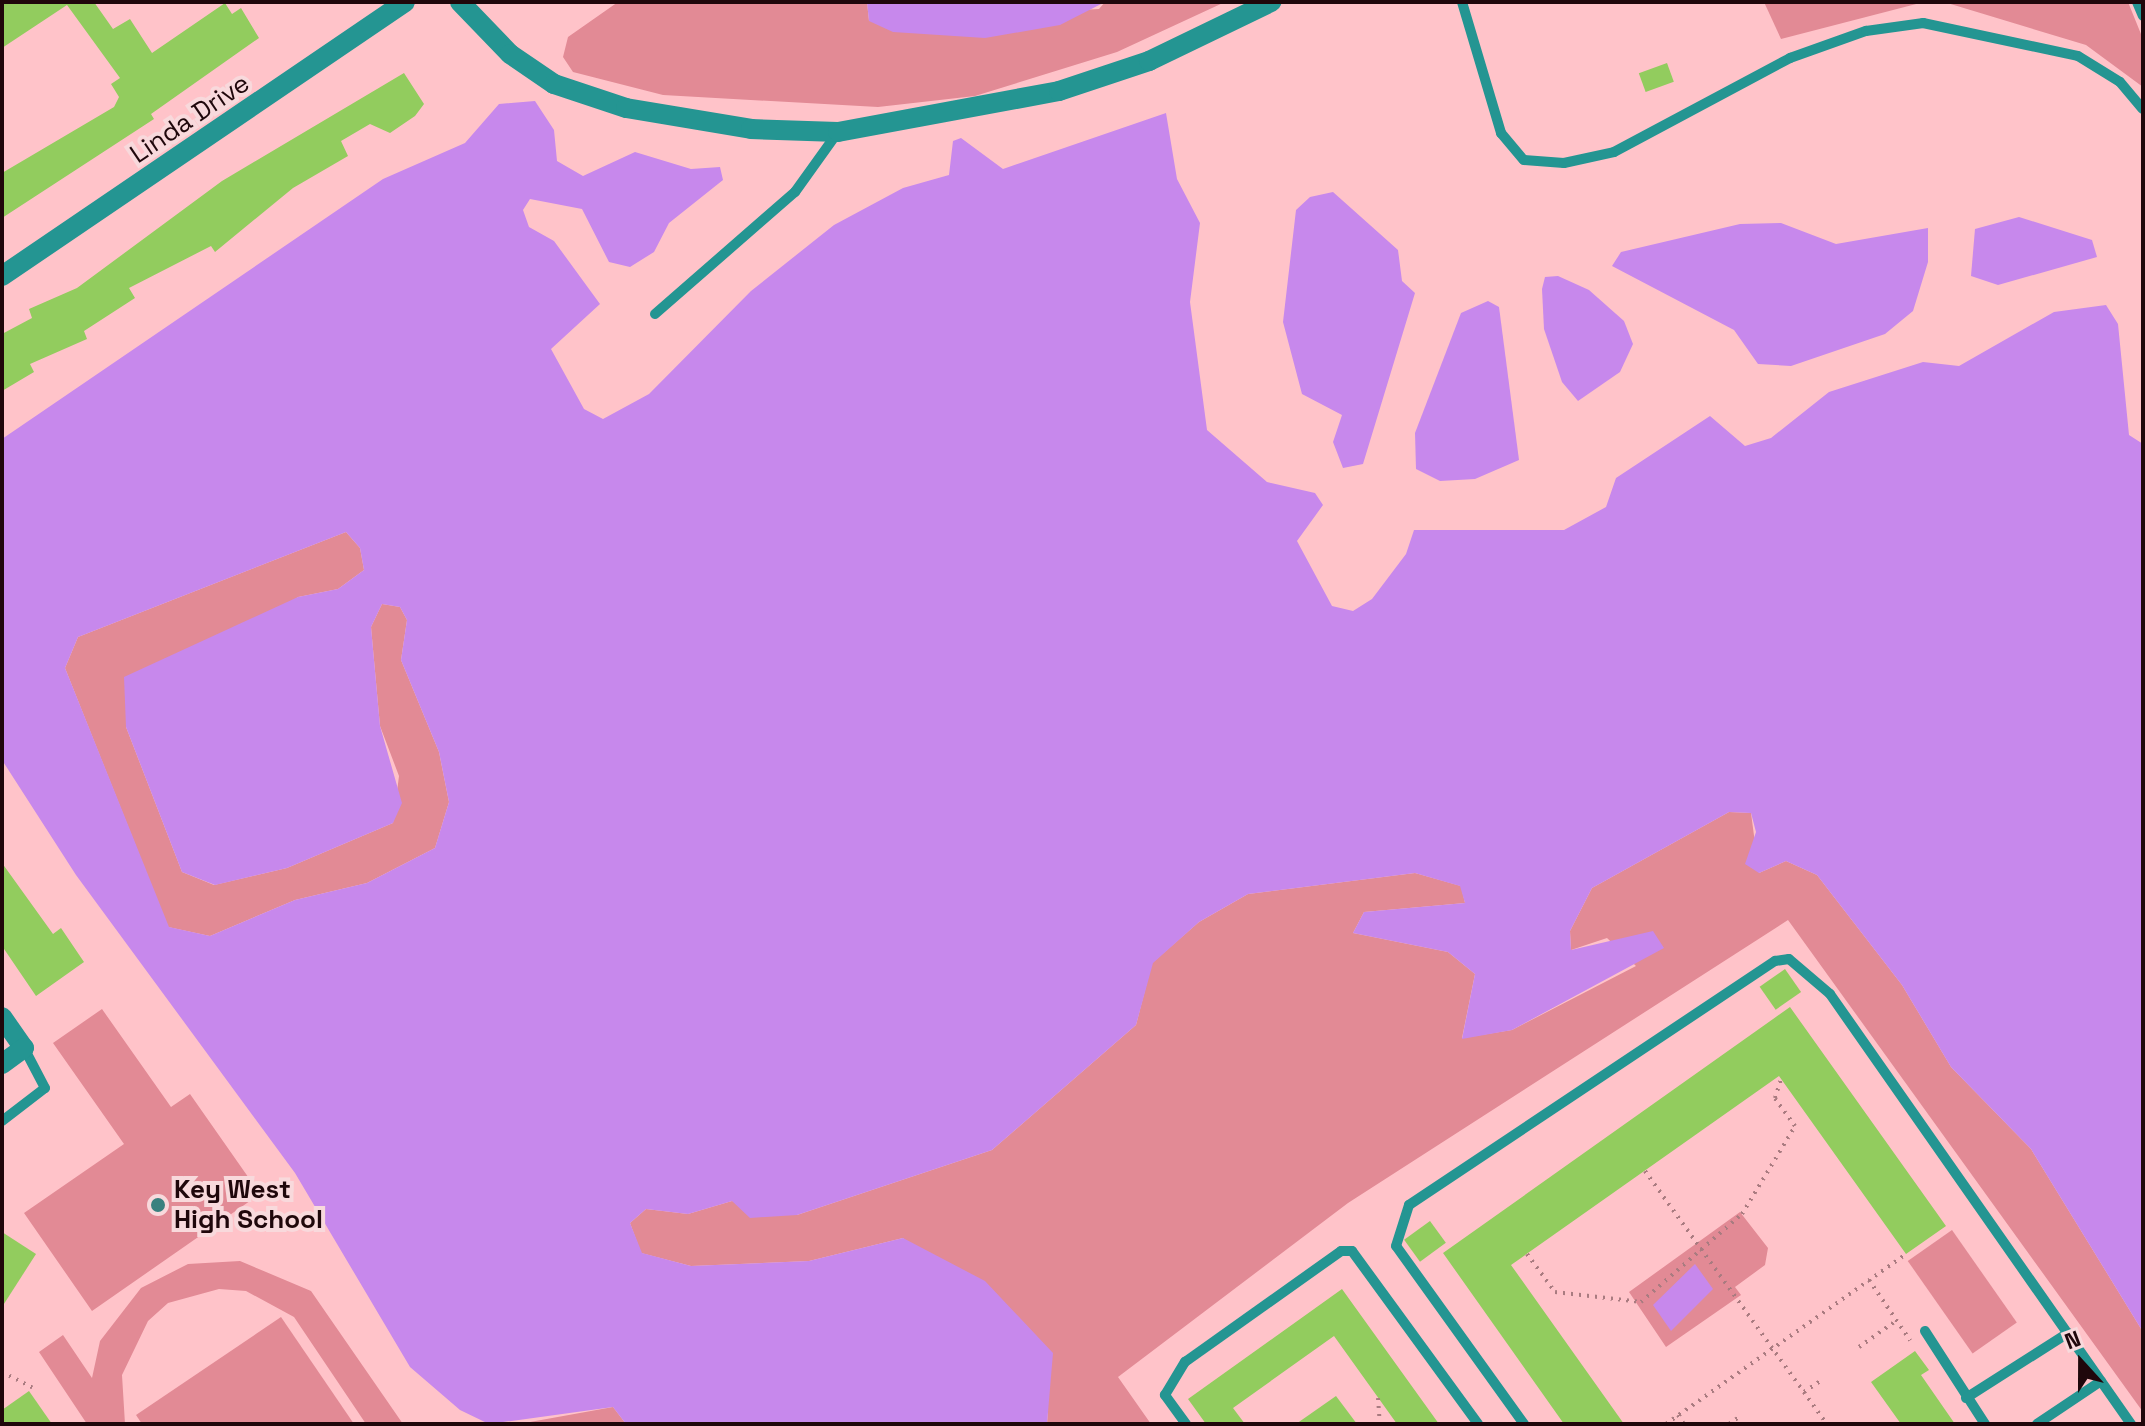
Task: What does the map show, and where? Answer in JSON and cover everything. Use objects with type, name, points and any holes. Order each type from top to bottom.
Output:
[{"type":"street","name":"Linda Drive","points":[[2,276],[405,2]]},
{"type":"street","points":[[460,2],[510,54],[554,84],[626,108],[736,127],[838,132],[1059,91],[1149,61],[1271,2]]},
{"type":"street","points":[[2,1017],[24,1048],[2,1064]]},
{"type":"lane","points":[[1462,2],[1501,133],[1524,160],[1564,163],[1614,152],[1790,58],[1866,31],[1923,23],[2078,56],[2120,82],[2143,109]]},
{"type":"lane","points":[[2137,2],[2143,16]]},
{"type":"lane","points":[[655,314],[795,192],[838,132]]},
{"type":"lane","points":[[1524,1424],[1396,1246],[1409,1205],[1775,961],[1807,968],[1830,994],[2131,1424]]},
{"type":"lane","points":[[2,1121],[45,1088],[24,1048]]},
{"type":"lane","points":[[1186,1424],[1165,1395],[1185,1362],[1341,1251],[1352,1251],[1478,1424]]},
{"type":"lane","points":[[1925,1331],[1927,1344],[1985,1424]]},
{"type":"lane","points":[[1966,1398],[2068,1333]]},
{"type":"lane","points":[[2037,1424],[2101,1381]]},
{"type":"path","points":[[1527,1254],[1555,1292],[1641,1302],[1704,1252],[1742,1214],[1795,1126],[1775,1098],[1781,1079]]},
{"type":"path","points":[[1645,1171],[1827,1424]]},
{"type":"path","points":[[1666,1424],[1906,1254]]},
{"type":"path","points":[[1869,1280],[1917,1349],[1927,1344]]},
{"type":"path","points":[[1859,1347],[1897,1320]]},
{"type":"path","points":[[2,1372],[32,1387]]},
{"type":"path","points":[[1804,1392],[1823,1379]]},
{"type":"path","points":[[1378,1398],[1380,1424]]},
{"type":"path","points":[[1678,1415],[1684,1424]]},
{"type":"path","points":[[1729,1424],[1739,1417]]},
{"type":"shaded area","points":[[618,2],[867,2],[869,21],[1099,9],[1105,2],[1225,2],[1117,52],[975,96],[878,107],[663,95],[573,72],[563,57],[568,37]]},
{"type":"shaded area","points":[[867,2],[1105,2],[1060,25],[985,38],[893,32],[869,21]]},
{"type":"shaded area","points":[[1764,2],[1924,2],[1781,39]]},
{"type":"shaded area","points":[[1944,2],[2128,2],[2143,39],[2143,87],[2086,45]]},
{"type":"shaded area","points":[[535,101],[554,130],[557,161],[583,176],[635,152],[691,169],[720,167],[723,180],[669,223],[654,252],[630,267],[609,262],[582,209],[530,199],[523,210],[529,227],[554,241],[600,304],[551,349],[584,409],[603,419],[649,394],[751,291],[834,225],[903,188],[949,175],[953,141],[961,138],[1003,169],[1166,113],[1177,179],[1200,223],[1190,302],[1207,430],[1267,482],[1315,493],[1323,505],[1297,541],[1332,606],[1353,611],[1372,599],[1406,554],[1414,530],[1564,530],[1606,507],[1616,478],[1710,416],[1745,446],[1771,438],[1829,392],[1923,362],[1959,366],[2054,312],[2106,305],[2118,324],[2129,435],[2143,444],[2143,1332],[2031,1149],[1951,1067],[1902,985],[1817,875],[1786,861],[1759,873],[1745,864],[1756,832],[1751,813],[1729,812],[1592,888],[1570,931],[1571,950],[1653,931],[1664,948],[1512,1030],[1462,1039],[1475,974],[1448,952],[1353,933],[1364,912],[1465,903],[1460,886],[1415,873],[1248,894],[1199,922],[1153,963],[1136,1025],[992,1150],[797,1215],[750,1218],[732,1201],[688,1214],[646,1209],[630,1223],[642,1253],[691,1266],[809,1261],[903,1238],[985,1281],[1053,1353],[1047,1424],[626,1424],[613,1407],[489,1424],[460,1410],[410,1367],[295,1173],[76,875],[2,760],[2,439],[383,179],[465,143],[499,104]],"holes":[[[346,532],[360,548],[364,570],[338,589],[298,597],[124,677],[126,727],[182,872],[215,885],[287,868],[393,823],[402,803],[380,726],[371,627],[382,604],[400,607],[407,620],[401,660],[439,752],[449,802],[435,848],[367,883],[295,900],[210,936],[169,927],[65,668],[78,637]]]},
{"type":"shaded area","points":[[1333,192],[1398,250],[1402,281],[1415,293],[1363,464],[1343,468],[1333,442],[1342,415],[1302,394],[1283,322],[1296,210],[1310,197]]},
{"type":"shaded area","points":[[2019,217],[2092,240],[2097,257],[1998,285],[1971,276],[1975,229]]},
{"type":"shaded area","points":[[1781,223],[1836,244],[1928,228],[1928,262],[1913,311],[1885,334],[1791,366],[1758,364],[1734,330],[1612,266],[1621,252],[1740,224]]},
{"type":"shaded area","points":[[1558,276],[1589,290],[1624,321],[1633,344],[1620,372],[1578,401],[1562,382],[1544,329],[1542,289],[1545,277]]},
{"type":"shaded area","points":[[1488,301],[1499,307],[1519,460],[1475,479],[1440,481],[1416,469],[1415,433],[1461,313]]},
{"type":"shaded area","points":[[346,532],[360,548],[364,570],[338,589],[298,597],[126,727],[182,872],[214,885],[287,868],[393,823],[399,776],[380,726],[371,627],[382,604],[400,607],[407,620],[401,660],[439,752],[449,802],[435,848],[367,883],[295,900],[210,936],[168,927],[65,668],[78,637]]},
{"type":"shaded area","points":[[1729,812],[1751,813],[1759,873],[1786,861],[1817,875],[1902,985],[1951,1067],[2031,1149],[2143,1332],[2143,1412],[1788,920],[1348,1203],[1118,1377],[1151,1424],[1047,1424],[1048,1411],[903,1238],[809,1261],[691,1266],[641,1253],[630,1223],[646,1209],[688,1214],[732,1201],[797,1215],[992,1150],[1136,1025],[1152,963],[1199,922],[1248,894],[1415,873],[1461,886],[1465,903],[1364,912],[1353,933],[1448,952],[1475,974],[1462,1038],[1512,1030],[1636,966],[1607,938],[1571,950],[1570,931],[1592,888]]},
{"type":"shaded area","points":[[102,1009],[171,1107],[190,1094],[260,1194],[92,1311],[24,1213],[124,1144],[53,1043]]},
{"type":"shaded area","points":[[1740,1212],[1768,1248],[1765,1265],[1735,1287],[1741,1295],[1666,1347],[1629,1292]]},
{"type":"shaded area","points":[[1952,1230],[2017,1323],[1973,1354],[1908,1261]]},
{"type":"shaded area","points":[[240,1261],[311,1291],[403,1424],[366,1424],[294,1317],[246,1291],[219,1289],[168,1303],[148,1321],[122,1375],[125,1424],[87,1424],[39,1352],[63,1335],[92,1378],[100,1341],[141,1288],[188,1264]]},
{"type":"shaded area","points":[[1695,1264],[1713,1289],[1671,1331],[1653,1305]]},
{"type":"shaded area","points":[[281,1317],[354,1424],[142,1424],[136,1415]]},
{"type":"shaded area","points":[[613,1407],[626,1424],[519,1424]]},
{"type":"building","points":[[2,2],[94,2],[113,29],[130,19],[152,53],[225,3],[232,14],[241,8],[259,38],[151,114],[154,119],[2,218],[2,173],[114,107],[119,97],[111,84],[120,78],[67,5],[2,48]]},
{"type":"building","points":[[1667,63],[1674,82],[1646,92],[1639,73]]},
{"type":"building","points":[[404,73],[424,104],[415,116],[390,133],[370,124],[341,141],[348,156],[293,188],[215,252],[211,246],[129,288],[135,298],[84,331],[87,339],[30,364],[34,372],[2,391],[2,334],[32,318],[29,309],[77,288],[222,181]]},
{"type":"building","points":[[2,863],[53,934],[61,928],[84,962],[36,996],[2,946]]},
{"type":"building","points":[[1785,969],[1801,992],[1776,1010],[1760,987]]},
{"type":"building","points":[[1790,1007],[1946,1226],[1906,1254],[1779,1076],[1511,1265],[1624,1424],[1564,1424],[1443,1253]]},
{"type":"building","points":[[1430,1221],[1446,1243],[1420,1262],[1404,1240]]},
{"type":"building","points":[[2,1232],[36,1254],[2,1307]]},
{"type":"building","points":[[1342,1289],[1439,1424],[1397,1424],[1334,1336],[1233,1408],[1245,1424],[1206,1424],[1188,1399]]},
{"type":"building","points":[[1915,1351],[1929,1370],[1921,1375],[1955,1424],[1901,1424],[1871,1382]]},
{"type":"building","points":[[29,1391],[52,1424],[2,1424],[2,1410]]},
{"type":"building","points":[[1336,1396],[1357,1424],[1296,1424]]},
{"type":"place","name":"Key West High School","points":[[158,1205]]}]
